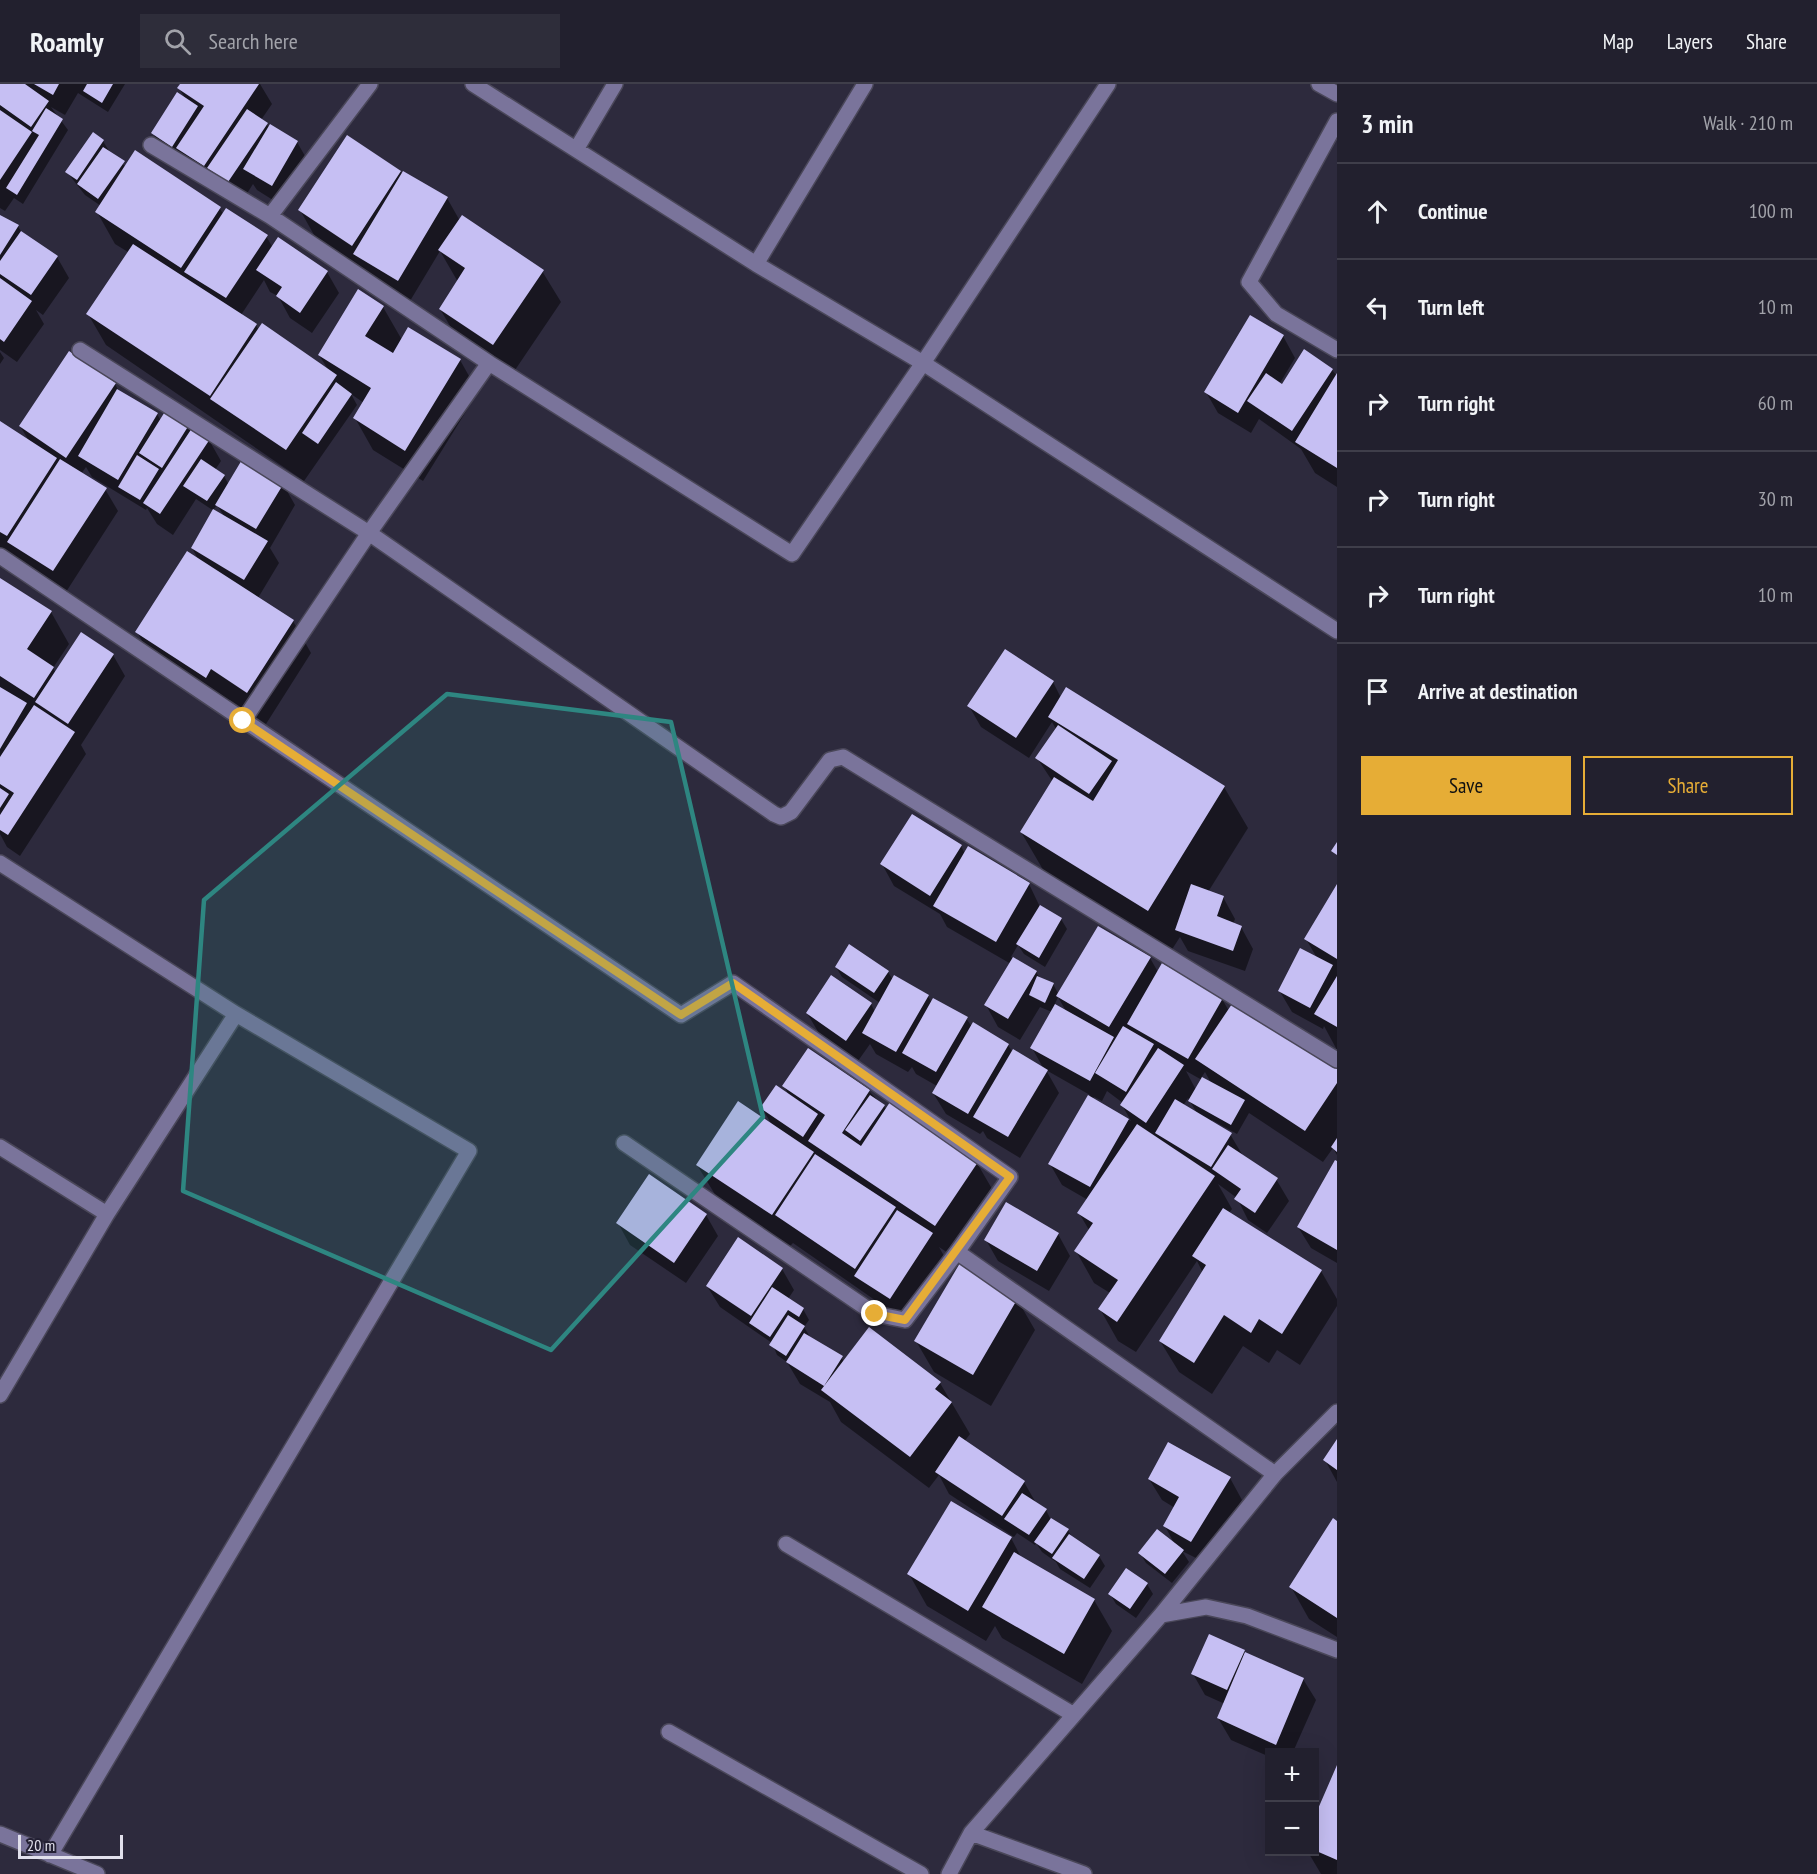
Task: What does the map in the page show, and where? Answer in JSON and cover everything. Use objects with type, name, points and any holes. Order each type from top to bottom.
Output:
[{"type":"street","points":[[270,216],[370,84]]},
{"type":"street","points":[[473,84],[577,148],[618,178],[756,264],[923,363],[1337,631]]},
{"type":"street","points":[[577,148],[615,84]]},
{"type":"street","points":[[756,264],[865,84]]},
{"type":"street","points":[[151,145],[270,216],[489,363],[792,554],[923,363],[1108,84]]},
{"type":"street","points":[[1319,84],[1337,94]]},
{"type":"street","points":[[1337,121],[1249,282],[1276,314],[1337,350]]},
{"type":"street","points":[[80,350],[369,533],[774,814],[781,817],[791,812],[830,760],[843,758],[1337,1060]]},
{"type":"street","points":[[243,721],[369,533],[489,363]]},
{"type":"street","points":[[0,556],[681,1015],[733,983],[1010,1177],[905,1320],[875,1314],[624,1143]]},
{"type":"street","points":[[0,863],[236,1014],[469,1151],[50,1855]]},
{"type":"street","points":[[0,1395],[107,1214],[236,1014]]},
{"type":"street","points":[[0,1147],[107,1214]]},
{"type":"street","points":[[957,1252],[1275,1474]]},
{"type":"street","points":[[949,1874],[971,1833],[1161,1615],[1275,1474],[1337,1412]]},
{"type":"street","points":[[786,1544],[1074,1715]]},
{"type":"street","points":[[1161,1615],[1206,1607],[1247,1616],[1337,1650]]},
{"type":"street","points":[[669,1732],[921,1874]]},
{"type":"street","points":[[971,1833],[1084,1874]]},
{"type":"street","points":[[0,1834],[97,1874]]},
{"type":"highlighted area","points":[[447,694],[671,722],[763,1117],[551,1350],[183,1191],[204,900]]},
{"type":"building","points":[[0,84],[25,84],[49,101],[31,127],[0,105]]},
{"type":"building","points":[[34,84],[59,84],[53,95]]},
{"type":"building","points":[[87,84],[113,84],[102,103],[83,91]]},
{"type":"building","points":[[180,84],[259,84],[204,166],[176,148],[204,106],[177,88]]},
{"type":"building","points":[[177,92],[198,106],[172,147],[151,133]]},
{"type":"building","points":[[46,108],[63,119],[17,195],[6,188],[39,135],[32,131]]},
{"type":"building","points":[[247,109],[268,123],[228,182],[207,168]]},
{"type":"building","points":[[0,110],[32,132],[0,180]]},
{"type":"building","points":[[270,124],[298,141],[272,186],[243,169]]},
{"type":"building","points":[[93,132],[104,140],[77,180],[65,172]]},
{"type":"building","points":[[347,135],[401,171],[352,246],[298,210]]},
{"type":"building","points":[[103,147],[125,161],[98,199],[77,184]]},
{"type":"building","points":[[135,150],[221,207],[181,268],[95,212]]},
{"type":"building","points":[[403,171],[448,197],[398,281],[353,254]]},
{"type":"building","points":[[226,208],[268,235],[226,298],[184,272]]},
{"type":"building","points":[[0,215],[19,225],[0,255]]},
{"type":"building","points":[[462,215],[544,270],[493,345],[439,309],[465,268],[438,250]]},
{"type":"building","points":[[21,231],[58,256],[31,295],[0,274],[0,261]]},
{"type":"building","points":[[278,237],[328,271],[300,313],[276,296],[282,287],[256,270]]},
{"type":"building","points":[[133,244],[257,324],[210,396],[86,314]]},
{"type":"building","points":[[0,278],[32,301],[4,342],[0,339]]},
{"type":"building","points":[[358,289],[384,306],[365,336],[393,353],[408,327],[461,359],[405,451],[353,418],[371,388],[318,355]]},
{"type":"building","points":[[1250,315],[1284,335],[1238,413],[1204,392]]},
{"type":"building","points":[[262,323],[337,375],[286,450],[210,399]]},
{"type":"building","points":[[1304,349],[1333,369],[1292,431],[1247,401],[1266,373],[1282,384]]},
{"type":"building","points":[[69,351],[116,383],[66,458],[19,426]]},
{"type":"building","points":[[1337,373],[1337,468],[1295,442]]},
{"type":"building","points":[[336,382],[352,394],[318,444],[302,433]]},
{"type":"building","points":[[117,389],[158,413],[118,480],[78,456]]},
{"type":"building","points":[[166,410],[189,425],[162,468],[139,453]]},
{"type":"building","points":[[0,421],[57,458],[7,536],[0,532]]},
{"type":"building","points":[[192,428],[210,439],[160,514],[143,503]]},
{"type":"building","points":[[137,455],[159,469],[140,500],[118,487]]},
{"type":"building","points":[[243,458],[284,483],[256,529],[215,505]]},
{"type":"building","points":[[60,459],[107,488],[53,571],[7,542]]},
{"type":"building","points":[[201,459],[225,475],[207,501],[183,486]]},
{"type":"building","points":[[213,509],[268,541],[244,580],[191,548]]},
{"type":"building","points":[[187,551],[294,620],[247,693],[211,669],[206,678],[135,632]]},
{"type":"building","points":[[0,578],[52,611],[27,649],[54,667],[34,698],[0,676]]},
{"type":"building","points":[[81,632],[114,654],[68,724],[35,702]]},
{"type":"building","points":[[1005,649],[1054,681],[1016,738],[967,706]]},
{"type":"building","points":[[0,687],[27,703],[0,749]]},
{"type":"building","points":[[1066,687],[1225,786],[1148,911],[1020,832],[1054,777],[1093,801],[1118,760],[1048,717]]},
{"type":"building","points":[[34,705],[75,732],[8,835],[0,830],[0,815],[14,793],[0,784],[0,757]]},
{"type":"building","points":[[1058,725],[1112,761],[1089,794],[1035,758]]},
{"type":"building","points":[[0,788],[9,794],[0,808]]},
{"type":"building","points":[[912,814],[962,845],[930,896],[880,864]]},
{"type":"building","points":[[1337,842],[1337,855],[1331,851]]},
{"type":"building","points":[[968,846],[1030,883],[996,942],[933,906]]},
{"type":"building","points":[[1191,884],[1224,896],[1217,916],[1242,926],[1233,951],[1175,930]]},
{"type":"building","points":[[1337,884],[1337,959],[1304,939]]},
{"type":"building","points":[[1040,905],[1062,918],[1039,958],[1016,944]]},
{"type":"building","points":[[1098,926],[1151,957],[1109,1027],[1056,996]]},
{"type":"building","points":[[849,944],[889,971],[874,993],[835,967]]},
{"type":"building","points":[[1300,948],[1333,965],[1310,1008],[1278,991]]},
{"type":"building","points":[[1013,957],[1037,971],[1008,1019],[984,1005]]},
{"type":"building","points":[[1162,963],[1223,998],[1188,1059],[1127,1024]]},
{"type":"building","points":[[831,975],[872,1003],[846,1041],[806,1013]]},
{"type":"building","points":[[894,975],[929,995],[896,1052],[862,1033]]},
{"type":"building","points":[[1037,976],[1054,983],[1045,1003],[1029,995]]},
{"type":"building","points":[[1337,976],[1337,1027],[1314,1014]]},
{"type":"building","points":[[933,998],[968,1017],[936,1072],[902,1053]]},
{"type":"building","points":[[1234,1001],[1337,1068],[1337,1083],[1305,1131],[1195,1059]]},
{"type":"building","points":[[1055,1004],[1114,1037],[1090,1081],[1030,1048]]},
{"type":"building","points":[[973,1022],[1009,1044],[968,1114],[932,1093]]},
{"type":"building","points":[[1123,1026],[1154,1044],[1126,1092],[1095,1073]]},
{"type":"building","points":[[808,1048],[870,1090],[842,1133],[861,1146],[890,1102],[978,1162],[935,1226],[808,1141],[825,1115],[782,1086]]},
{"type":"building","points":[[1158,1048],[1184,1065],[1146,1123],[1120,1105]]},
{"type":"building","points":[[1013,1049],[1048,1070],[1008,1137],[973,1117]]},
{"type":"building","points":[[1202,1077],[1245,1100],[1231,1125],[1188,1101]]},
{"type":"building","points":[[776,1085],[818,1114],[803,1137],[760,1108]]},
{"type":"building","points":[[870,1095],[885,1105],[860,1141],[845,1130]]},
{"type":"building","points":[[1088,1095],[1129,1119],[1090,1187],[1048,1164]]},
{"type":"building","points":[[1175,1099],[1232,1133],[1211,1167],[1155,1133]]},
{"type":"building","points":[[738,1101],[814,1152],[772,1215],[696,1165]]},
{"type":"building","points":[[1137,1124],[1215,1176],[1117,1322],[1098,1309],[1118,1280],[1074,1251],[1093,1223],[1077,1213]]},
{"type":"building","points":[[1337,1138],[1337,1152],[1331,1147]]},
{"type":"building","points":[[1228,1145],[1278,1178],[1255,1213],[1234,1199],[1241,1189],[1212,1169]]},
{"type":"building","points":[[815,1154],[896,1207],[855,1269],[775,1215]]},
{"type":"building","points":[[1335,1160],[1337,1161],[1337,1250],[1297,1227]]},
{"type":"building","points":[[649,1174],[707,1214],[674,1263],[616,1223]]},
{"type":"building","points":[[1006,1202],[1059,1233],[1037,1271],[984,1240]]},
{"type":"building","points":[[1223,1208],[1322,1270],[1282,1334],[1259,1319],[1251,1333],[1224,1315],[1194,1363],[1159,1341],[1206,1265],[1192,1256]]},
{"type":"building","points":[[897,1210],[933,1233],[890,1299],[854,1276]]},
{"type":"building","points":[[738,1237],[783,1268],[751,1316],[706,1286]]},
{"type":"building","points":[[960,1263],[1018,1298],[973,1375],[914,1341]]},
{"type":"building","points":[[772,1287],[804,1308],[799,1317],[788,1310],[770,1337],[749,1323]]},
{"type":"building","points":[[788,1315],[805,1326],[786,1356],[769,1345]]},
{"type":"building","points":[[869,1327],[941,1382],[935,1389],[952,1402],[910,1457],[821,1390]]},
{"type":"building","points":[[804,1333],[843,1356],[824,1386],[786,1362]]},
{"type":"building","points":[[959,1436],[1025,1481],[1002,1516],[935,1472]]},
{"type":"building","points":[[1337,1439],[1337,1470],[1323,1460]]},
{"type":"building","points":[[1168,1442],[1231,1477],[1191,1542],[1163,1526],[1179,1497],[1148,1479]]},
{"type":"building","points":[[1022,1493],[1047,1509],[1029,1535],[1004,1519]]},
{"type":"building","points":[[951,1501],[1012,1537],[968,1611],[907,1574]]},
{"type":"building","points":[[1051,1518],[1069,1529],[1052,1554],[1034,1542]]},
{"type":"building","points":[[1333,1518],[1337,1521],[1337,1618],[1289,1587]]},
{"type":"building","points":[[1157,1529],[1184,1550],[1165,1574],[1138,1553]]},
{"type":"building","points":[[1069,1534],[1100,1555],[1084,1579],[1052,1558]]},
{"type":"building","points":[[1014,1552],[1095,1599],[1064,1654],[982,1607]]},
{"type":"building","points":[[1126,1568],[1148,1583],[1130,1609],[1108,1594]]},
{"type":"building","points":[[1209,1634],[1245,1650],[1227,1690],[1191,1674]]},
{"type":"building","points":[[1245,1652],[1304,1678],[1276,1745],[1217,1718]]},
{"type":"building","points":[[1337,1765],[1337,1860],[1319,1852],[1319,1806]]},
{"type":"route","points":[[243,721],[681,1015],[733,983],[1010,1177],[905,1320],[875,1314]]}]
